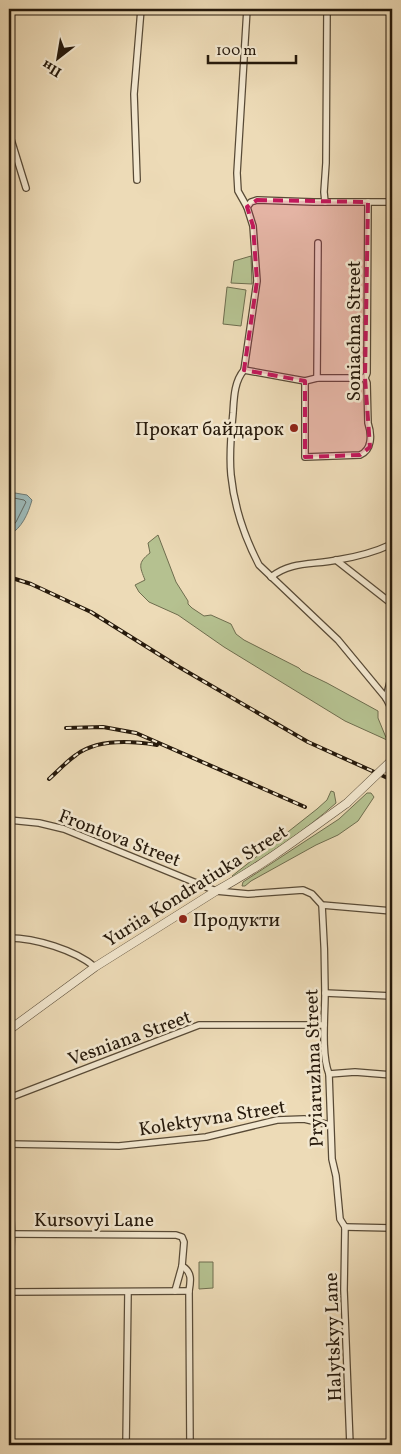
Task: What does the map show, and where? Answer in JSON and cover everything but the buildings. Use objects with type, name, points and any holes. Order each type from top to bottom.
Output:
[{"type":"street","points":[[137,180],[134,94],[141,9]]},
{"type":"street","points":[[247,9],[237,173],[238,191],[247,207],[253,226],[257,281],[244,370],[238,377],[234,395],[231,430],[231,473],[234,496],[252,551],[259,565],[316,617],[338,640],[386,698],[392,710]]},
{"type":"street","points":[[326,202],[324,192],[326,163],[327,9]]},
{"type":"street","points":[[9,133],[26,188]]},
{"type":"street","points":[[247,207],[251,202],[257,200],[392,202]]},
{"type":"street","name":"Soniachna Street","points":[[305,381],[305,457],[360,455],[367,452],[370,447],[367,383],[364,378],[367,373],[368,202]]},
{"type":"street","points":[[317,378],[318,244]]},
{"type":"street","points":[[244,370],[305,381],[317,378],[364,378]]},
{"type":"street","points":[[271,577],[281,569],[336,560],[381,549],[392,544]]},
{"type":"street","points":[[336,560],[392,604]]},
{"type":"street","points":[[386,698],[392,674]]},
{"type":"street","name":"Yuriia Kondratiuka Street","points":[[9,1030],[95,968],[289,845],[347,803],[392,760]]},
{"type":"street","name":"Frontova Street","points":[[9,820],[39,823],[64,829],[216,891],[248,894],[303,890],[312,894],[322,904],[392,911]]},
{"type":"street","name":"Pryiaruzhna Street","points":[[322,904],[325,993],[324,1025],[326,1066],[329,1074],[332,1113],[330,1125],[332,1159],[336,1176],[340,1219],[345,1228]]},
{"type":"street","points":[[9,938],[22,938],[66,951],[87,960],[95,968]]},
{"type":"street","points":[[325,993],[392,996]]},
{"type":"street","name":"Vesniana Street","points":[[9,1098],[199,1025],[324,1025]]},
{"type":"street","points":[[329,1074],[354,1072],[392,1075]]},
{"type":"street","name":"Kolektyvna Street","points":[[9,1144],[118,1146],[206,1137],[277,1120],[304,1119],[330,1125]]},
{"type":"street","points":[[9,1179],[11,1234],[9,1284]]},
{"type":"street","points":[[345,1228],[392,1228]]},
{"type":"street","name":"Halytskyy Lane","points":[[345,1228],[344,1290],[350,1445]]},
{"type":"street","name":"Kursovyi Lane","points":[[11,1234],[176,1235],[182,1237],[184,1242],[182,1266]]},
{"type":"street","points":[[175,1291],[182,1266],[187,1269],[190,1275],[188,1290],[190,1445]]},
{"type":"street","points":[[9,1292],[188,1290]]},
{"type":"street","points":[[126,1445],[128,1292]]},
{"type":"highlighted area","points":[[257,200],[368,202],[365,378],[370,447],[360,455],[305,457],[305,381],[244,370],[257,281],[253,226],[247,207]]},
{"type":"green space","points":[[251,256],[252,284],[231,283],[234,261]]},
{"type":"green space","points":[[227,287],[246,290],[241,326],[223,324]]},
{"type":"green space","points":[[158,535],[176,582],[192,608],[204,616],[211,615],[231,624],[236,634],[244,640],[378,711],[378,718],[387,740],[345,721],[224,647],[178,615],[149,602],[135,585],[145,580],[141,563],[150,553],[148,543]]},
{"type":"green space","points":[[331,791],[334,792],[336,803],[299,833],[234,877],[232,876],[317,809],[327,800]]},
{"type":"green space","points":[[367,793],[371,793],[374,797],[358,821],[338,835],[242,886],[243,882],[339,819]]},
{"type":"green space","points":[[199,1262],[213,1262],[213,1288],[199,1289]]},
{"type":"water","points":[[9,492],[27,495],[32,500],[24,520],[18,529],[9,535]]},
{"type":"railway","points":[[9,577],[31,584],[91,612],[179,667],[308,742],[392,780]]},
{"type":"railway","points":[[66,728],[103,727],[136,733],[305,807]]},
{"type":"railway","points":[[49,779],[76,755],[94,746],[115,742],[157,745]]},
{"type":"place","name":"Прокат байдарок","points":[[294,428]]},
{"type":"place","name":"Продукти","points":[[183,919]]}]
